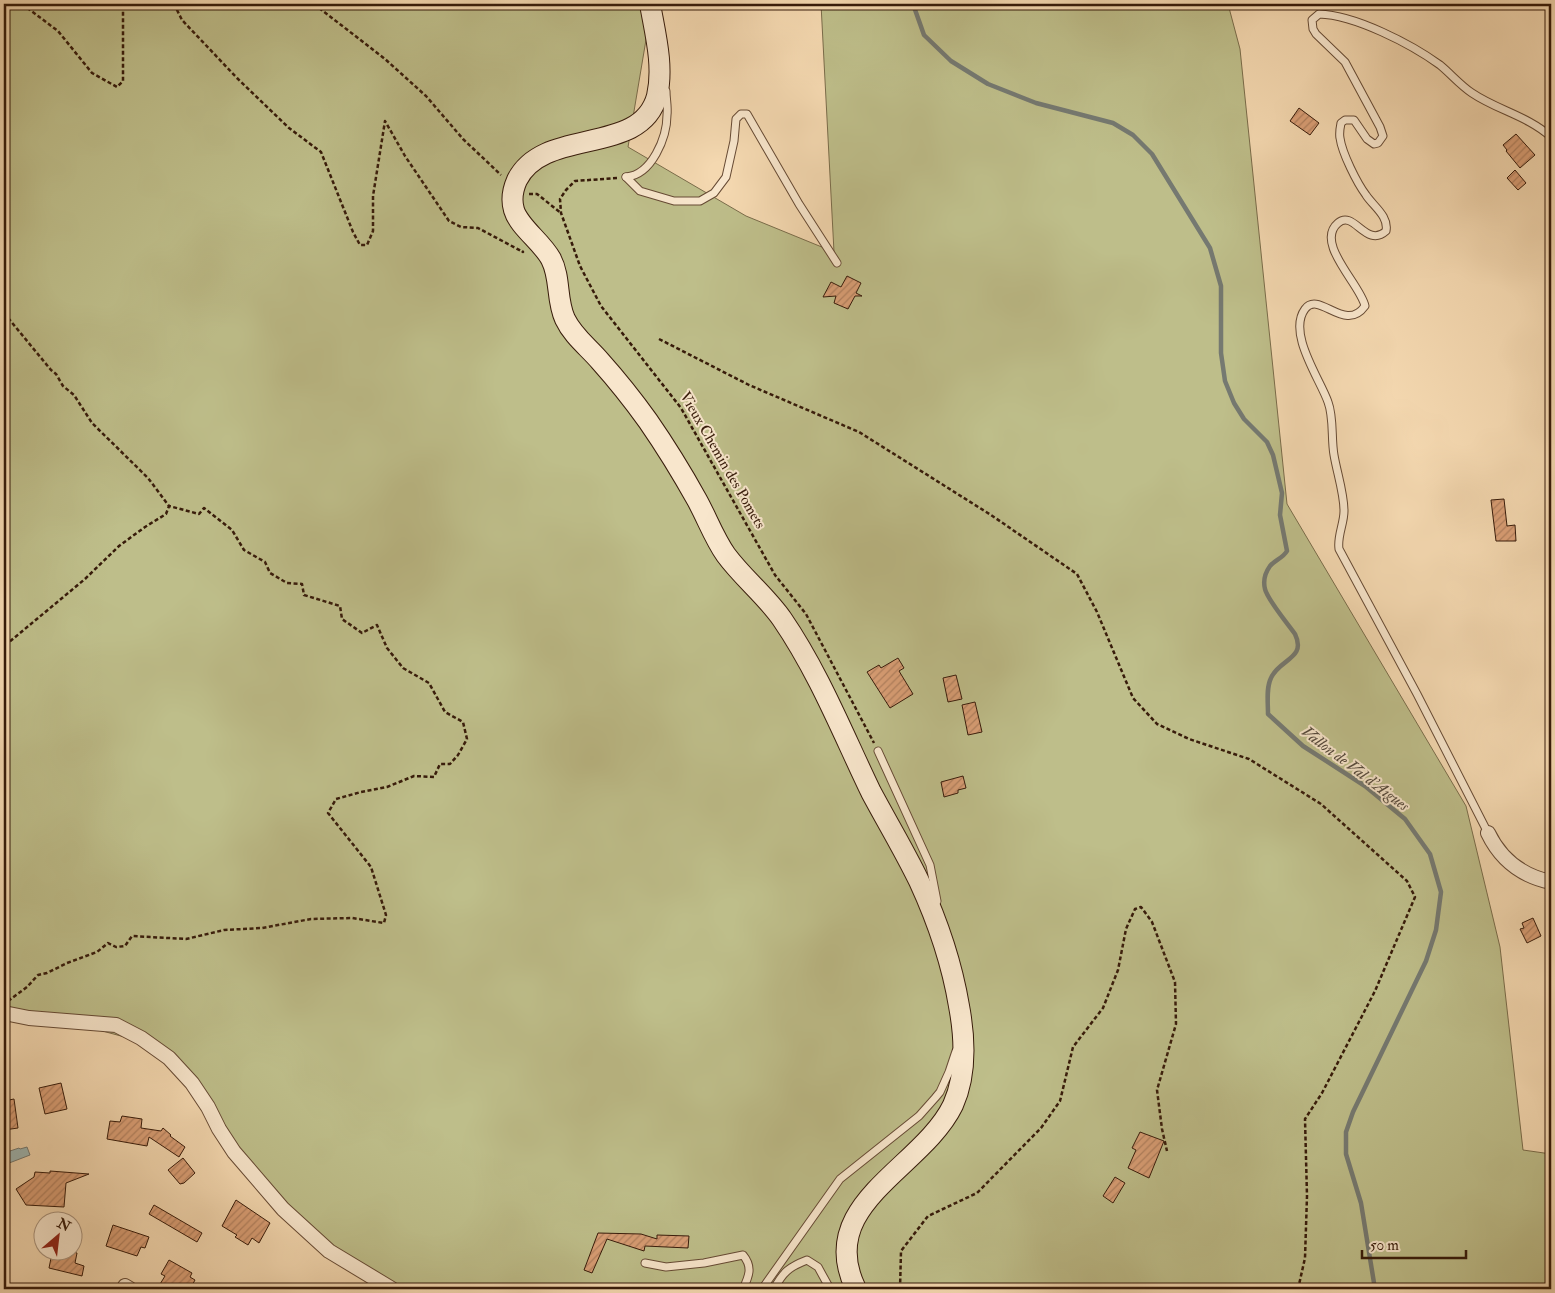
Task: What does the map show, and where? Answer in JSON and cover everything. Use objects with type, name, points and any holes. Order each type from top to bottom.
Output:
[{"type":"street","points":[[650,4],[659,65],[657,95],[653,104],[643,118],[628,129],[617,134],[543,153],[524,168],[514,188],[512,205],[516,216],[544,249],[554,266],[562,311],[570,327],[635,402],[670,452],[726,556],[776,611],[805,657],[822,687],[872,793],[921,885],[946,953],[956,988],[964,1044],[964,1064],[960,1082],[955,1100],[947,1117],[926,1143],[866,1200],[854,1221],[847,1244],[846,1260],[856,1289]]},
{"type":"street","points":[[1488,833],[1496,848],[1510,864],[1528,875],[1551,882]]},
{"type":"street","points":[[4,1013],[23,1017],[116,1025],[141,1038],[169,1058],[192,1083],[234,1152],[283,1209],[329,1251],[392,1289]]},
{"type":"lane","points":[[1488,833],[1417,694],[1339,549],[1338,542],[1344,511],[1334,455],[1329,403],[1303,346],[1299,327],[1303,312],[1307,306],[1315,304],[1342,315],[1350,316],[1357,315],[1365,306],[1364,298],[1343,268],[1336,254],[1331,235],[1334,227],[1340,221],[1345,220],[1350,221],[1370,235],[1377,236],[1386,231],[1387,226],[1385,220],[1367,198],[1354,174],[1340,138],[1341,123],[1345,120],[1354,120],[1367,139],[1374,144],[1378,143],[1383,136],[1346,62],[1316,34],[1312,20],[1319,14],[1346,20],[1384,33],[1409,45],[1442,66],[1472,93],[1533,122],[1551,137]]},
{"type":"lane","points":[[626,177],[632,177],[646,168],[662,146],[668,116],[665,80],[656,37]]},
{"type":"lane","points":[[626,177],[640,192],[674,201],[700,201],[714,193],[726,177],[734,141],[736,119],[740,114],[747,114],[799,204],[837,263]]},
{"type":"lane","points":[[878,750],[930,865],[946,953]]},
{"type":"lane","points":[[762,1289],[840,1179],[919,1116],[940,1092],[949,1072],[962,1030]]},
{"type":"lane","points":[[645,1263],[666,1267],[704,1263],[743,1255],[748,1261],[749,1276],[743,1289]]},
{"type":"lane","points":[[774,1289],[779,1278],[792,1266],[807,1260],[818,1267],[832,1289]]},
{"type":"path","points":[[22,4],[58,31],[92,73],[117,87],[123,81],[123,4]]},
{"type":"path","points":[[174,4],[182,20],[238,78],[289,128],[321,152],[360,245],[367,246],[373,231],[373,196],[385,121],[405,156],[449,221],[461,226],[478,228],[523,252],[520,245]]},
{"type":"path","points":[[314,4],[385,59],[426,96],[463,139],[514,188],[537,194],[562,213]]},
{"type":"path","name":"Vieux Chemin des Pomets","points":[[626,177],[576,181],[560,199],[562,213],[580,266],[601,306],[681,408],[770,568],[806,614],[878,750]]},
{"type":"path","points":[[4,313],[50,370],[56,374],[63,386],[74,395],[92,423],[148,478],[169,506],[199,514],[204,508],[232,530],[244,550],[265,562],[270,573],[288,583],[302,584],[304,595],[340,606],[342,619],[362,633],[377,625],[387,648],[403,668],[429,683],[445,712],[463,722],[467,739],[458,755],[450,764],[440,764],[434,777],[414,776],[387,788],[336,799],[328,813],[371,867],[386,915],[384,923],[352,918],[311,919],[262,928],[224,930],[186,939],[132,936],[125,946],[116,947],[108,943],[98,952],[38,975],[4,1005]]},
{"type":"path","points":[[659,339],[749,385],[859,432],[991,515],[1077,574],[1097,612],[1133,698],[1157,724],[1189,739],[1249,759],[1321,804],[1407,881],[1415,897],[1375,991],[1322,1093],[1305,1119],[1307,1196],[1305,1258],[1298,1289]]},
{"type":"path","points":[[4,641],[8,642],[52,607],[85,579],[119,546],[166,514],[169,506]]},
{"type":"path","points":[[900,1289],[901,1251],[928,1216],[976,1193],[1041,1128],[1060,1101],[1073,1047],[1103,1008],[1118,970],[1126,929],[1135,909],[1141,906],[1152,922],[1175,982],[1176,1024],[1157,1090],[1167,1152]]},
{"type":"green space","points":[[4,4],[652,4],[628,147],[746,216],[834,252],[821,4],[1228,4],[1240,49],[1287,504],[1466,806],[1500,947],[1523,1150],[1551,1154],[1551,1289],[385,1289],[312,1244],[287,1222],[189,1082],[132,1039],[95,1029],[4,1016]]},
{"type":"water","points":[[27,1147],[30,1155],[4,1165],[4,1153]]},
{"type":"building","points":[[1299,108],[1319,123],[1310,135],[1290,121]]},
{"type":"building","points":[[1516,134],[1535,155],[1520,168],[1503,145]]},
{"type":"building","points":[[1515,170],[1526,183],[1518,190],[1507,178]]},
{"type":"building","points":[[847,276],[861,283],[856,293],[862,296],[855,296],[848,309],[834,303],[836,296],[823,297],[831,282],[841,287]]},
{"type":"building","points":[[1504,499],[1507,526],[1515,525],[1516,541],[1496,541],[1491,500]]},
{"type":"building","points":[[898,658],[904,668],[899,671],[913,694],[890,708],[867,672],[879,665],[881,668]]},
{"type":"building","points":[[956,675],[962,699],[948,702],[943,678]]},
{"type":"building","points":[[975,702],[982,732],[968,735],[962,705]]},
{"type":"building","points":[[963,776],[966,788],[958,790],[958,793],[944,797],[941,782]]},
{"type":"building","points":[[1533,918],[1541,936],[1527,943],[1520,929],[1524,928],[1522,923]]},
{"type":"building","points":[[61,1083],[67,1109],[45,1114],[39,1088]]},
{"type":"building","points":[[14,1099],[18,1128],[4,1130],[4,1101]]},
{"type":"building","points":[[122,1116],[142,1119],[141,1128],[161,1131],[163,1128],[185,1147],[179,1157],[149,1137],[147,1146],[107,1139],[110,1121],[120,1122]]},
{"type":"building","points":[[1140,1132],[1164,1141],[1149,1178],[1128,1168],[1136,1150],[1132,1148]]},
{"type":"building","points":[[183,1158],[195,1173],[184,1183],[180,1184],[168,1170]]},
{"type":"building","points":[[50,1171],[89,1174],[66,1183],[64,1207],[26,1205],[16,1189],[34,1177],[35,1172],[50,1173]]},
{"type":"building","points":[[1115,1177],[1125,1183],[1113,1203],[1103,1196]]},
{"type":"building","points":[[236,1200],[270,1223],[259,1243],[252,1238],[248,1245],[235,1237],[237,1235],[222,1226]]},
{"type":"building","points":[[154,1205],[202,1233],[197,1242],[149,1214]]},
{"type":"building","points":[[113,1225],[149,1237],[145,1248],[141,1247],[137,1256],[106,1246]]},
{"type":"building","points":[[598,1233],[641,1234],[657,1239],[657,1235],[689,1236],[688,1248],[645,1246],[644,1251],[607,1239],[592,1273],[584,1270]]},
{"type":"building","points":[[51,1260],[76,1260],[75,1263],[84,1266],[82,1276],[49,1268]]},
{"type":"building","points":[[169,1260],[192,1273],[190,1277],[195,1280],[190,1289],[157,1289],[165,1276],[161,1274]]},
{"type":"waterway","name":"Vallon de Val d'Aigues","points":[[913,4],[924,35],[951,61],[988,84],[1036,103],[1113,123],[1133,135],[1152,154],[1210,248],[1221,286],[1221,353],[1225,381],[1234,403],[1244,419],[1267,442],[1273,455],[1282,493],[1280,515],[1287,551],[1268,569],[1264,586],[1270,599],[1295,634],[1298,642],[1295,654],[1275,672],[1269,682],[1268,714],[1303,746],[1365,786],[1405,819],[1430,854],[1441,892],[1436,930],[1426,961],[1353,1112],[1346,1132],[1346,1154],[1361,1203],[1375,1289]]}]
